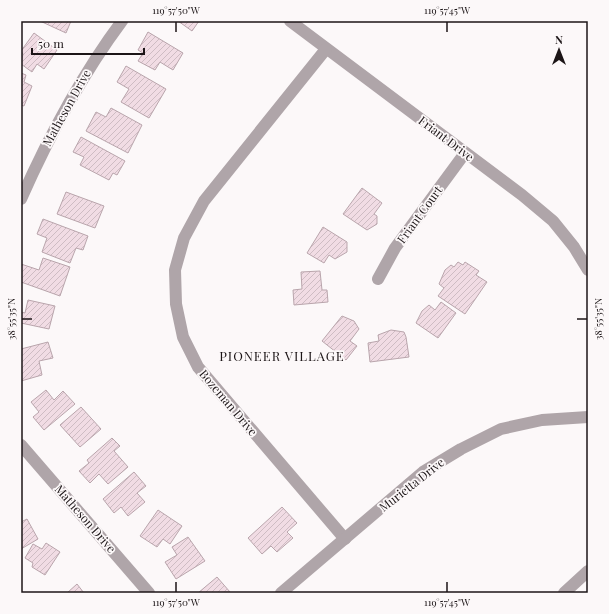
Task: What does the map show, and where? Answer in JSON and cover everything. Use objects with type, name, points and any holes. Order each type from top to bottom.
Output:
[{"type":"street","name":"Matheson Drive","points":[[21,199],[37,163],[80,84],[122,21]]},
{"type":"street","name":"Friant Drive","points":[[290,21],[522,195],[553,222],[574,247],[588,269]]},
{"type":"street","name":"Bozeman Drive","points":[[326,48],[204,201],[184,238],[175,270],[176,304],[183,337],[198,367],[345,539]]},
{"type":"street","name":"Friant Court","points":[[378,279],[395,248],[465,153]]},
{"type":"street","name":"Murietta Drive","points":[[281,593],[423,472],[461,448],[501,429],[542,420],[588,417]]},
{"type":"street","name":"Matheson Drive","points":[[21,445],[149,593]]},
{"type":"street","points":[[564,593],[588,571]]},
{"type":"building","points":[[40,21],[71,21],[66,33]]},
{"type":"building","points":[[178,21],[199,21],[192,31]]},
{"type":"building","points":[[148,32],[183,53],[173,70],[160,62],[155,70],[138,61],[143,53],[138,50]]},
{"type":"building","points":[[34,33],[57,50],[44,69],[37,64],[32,72],[21,64],[23,54],[21,51]]},
{"type":"building","points":[[126,66],[166,89],[149,118],[121,102],[129,89],[117,82]]},
{"type":"building","points":[[21,73],[26,75],[24,82],[32,86],[24,106],[21,105]]},
{"type":"building","points":[[111,108],[142,125],[128,153],[86,131],[96,112],[106,117]]},
{"type":"building","points":[[81,137],[125,161],[117,175],[113,173],[109,180],[80,165],[84,157],[73,152]]},
{"type":"building","points":[[362,188],[382,203],[374,214],[377,216],[377,224],[367,230],[343,214]]},
{"type":"building","points":[[66,192],[104,206],[95,228],[57,214]]},
{"type":"building","points":[[43,219],[88,236],[83,250],[76,248],[70,263],[42,252],[47,238],[37,234]]},
{"type":"building","points":[[323,227],[347,242],[347,252],[335,259],[329,255],[324,263],[307,253]]},
{"type":"building","points":[[43,258],[70,267],[60,296],[21,282],[21,264],[39,270]]},
{"type":"building","points":[[458,262],[463,265],[465,262],[479,271],[476,275],[487,282],[465,314],[438,296],[444,288],[439,284],[445,270],[451,265],[454,267]]},
{"type":"building","points":[[320,271],[322,290],[327,290],[328,302],[294,305],[293,290],[302,289],[301,272]]},
{"type":"building","points":[[28,300],[55,306],[49,329],[21,323],[21,312],[25,313]]},
{"type":"building","points":[[441,302],[456,313],[438,338],[416,323],[422,311],[429,305],[435,310]]},
{"type":"building","points":[[342,316],[354,321],[359,329],[350,341],[357,346],[346,360],[322,341]]},
{"type":"building","points":[[391,330],[404,332],[409,357],[370,362],[368,343],[379,341],[378,335]]},
{"type":"building","points":[[48,342],[53,358],[39,361],[42,375],[21,381],[21,349]]},
{"type":"building","points":[[46,390],[54,400],[63,391],[75,404],[44,430],[33,417],[39,412],[31,402]]},
{"type":"building","points":[[81,407],[101,429],[80,447],[60,425]]},
{"type":"building","points":[[112,438],[120,446],[114,451],[128,467],[108,484],[99,474],[90,483],[79,471],[89,463],[87,460]]},
{"type":"building","points":[[134,472],[146,486],[137,493],[145,502],[128,516],[121,507],[114,513],[103,499]]},
{"type":"building","points":[[282,507],[297,523],[287,532],[293,538],[277,552],[271,546],[262,554],[248,538]]},
{"type":"building","points":[[158,510],[182,526],[170,544],[163,539],[157,547],[140,536]]},
{"type":"building","points":[[27,519],[38,539],[21,549],[21,522]]},
{"type":"building","points":[[188,537],[205,561],[176,579],[165,562],[177,555],[172,547]]},
{"type":"building","points":[[46,543],[60,552],[45,575],[32,567],[33,563],[25,558],[33,544],[42,549]]},
{"type":"building","points":[[217,577],[230,592],[198,593]]},
{"type":"building","points":[[77,584],[84,593],[67,593]]},
{"type":"district","name":"PIONEER VILLAGE","points":[[282,356]]}]
